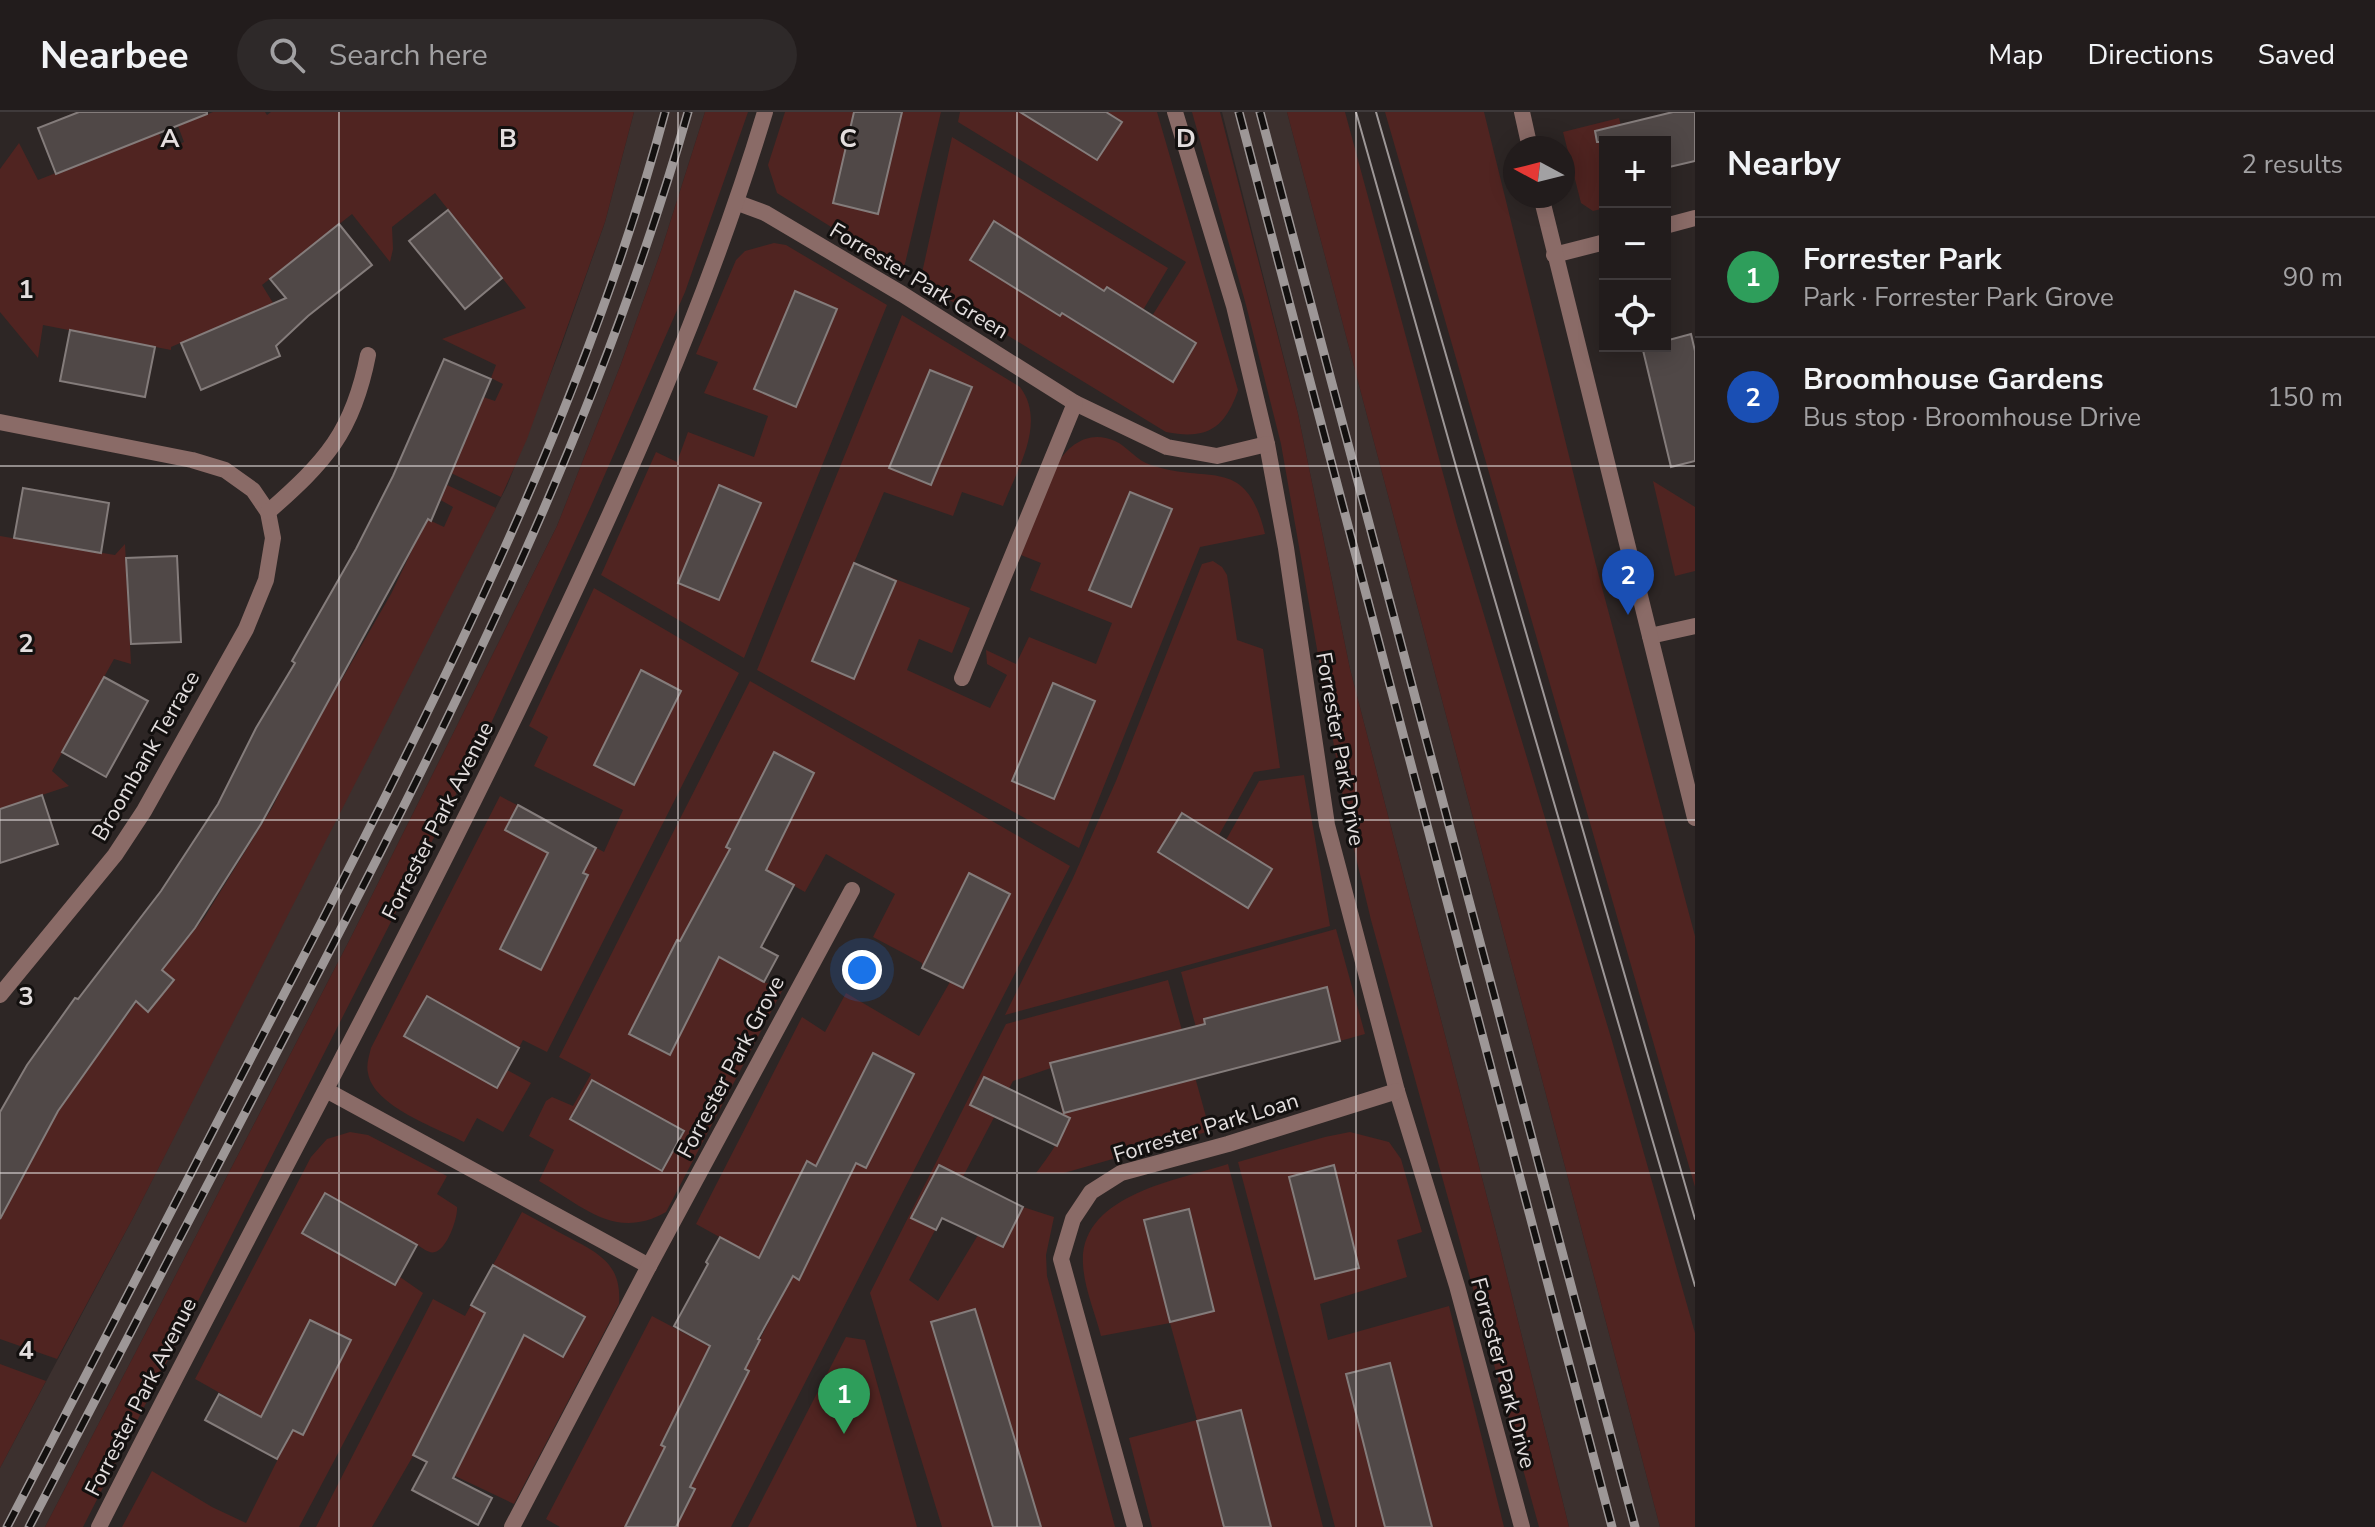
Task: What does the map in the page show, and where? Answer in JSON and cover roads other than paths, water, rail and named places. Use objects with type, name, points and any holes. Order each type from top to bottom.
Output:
[{"type":"street","name":"Forrester Park Avenue","points":[[99,1527],[491,766],[584,572],[665,393],[738,203],[765,112]]},
{"type":"street","name":"Forrester Park Drive","points":[[1175,112],[1234,306],[1267,444],[1286,548],[1327,825],[1397,1091],[1457,1286],[1522,1527]]},
{"type":"street","points":[[1522,112],[1527,136]]},
{"type":"street","name":"Forrester Park Green","points":[[738,203],[765,213],[902,294],[1075,403],[1167,447],[1217,456],[1267,444]]},
{"type":"street","points":[[1544,208],[1695,818]]},
{"type":"street","points":[[1671,224],[1695,218]]},
{"type":"street","points":[[1554,255],[1599,244]]},
{"type":"street","points":[[0,422],[192,460],[225,470],[253,490],[268,512],[327,456],[339,438],[362,388],[368,355]]},
{"type":"street","points":[[962,678],[1075,403]]},
{"type":"street","name":"Broombank Terrace","points":[[0,995],[115,855],[144,811],[238,642],[266,580],[273,538],[268,512]]},
{"type":"street","points":[[1650,636],[1695,626]]},
{"type":"street","name":"Forrester Park Grove","points":[[512,1527],[852,890]]},
{"type":"street","points":[[326,1090],[649,1266]]},
{"type":"street","name":"Forrester Park Loan","points":[[1135,1527],[1061,1259],[1073,1219],[1091,1192],[1121,1173],[1228,1144],[1397,1091]]},
{"type":"tram line","points":[[1356,112],[1695,1286]]},
{"type":"tram line","points":[[1376,112],[1695,1219]]},
{"type":"railway","points":[[7,1527],[322,921],[469,626],[515,525],[598,320],[634,217],[665,112]]},
{"type":"railway","points":[[29,1527],[361,891],[468,674],[519,564],[612,341],[688,112]]},
{"type":"railway","points":[[1239,112],[1612,1527]]},
{"type":"railway","points":[[1260,112],[1635,1527]]},
{"type":"place","name":"Broomhouse Gardens","points":[[1628,615]]},
{"type":"place","name":"Forrester Park","points":[[844,1434]]}]
